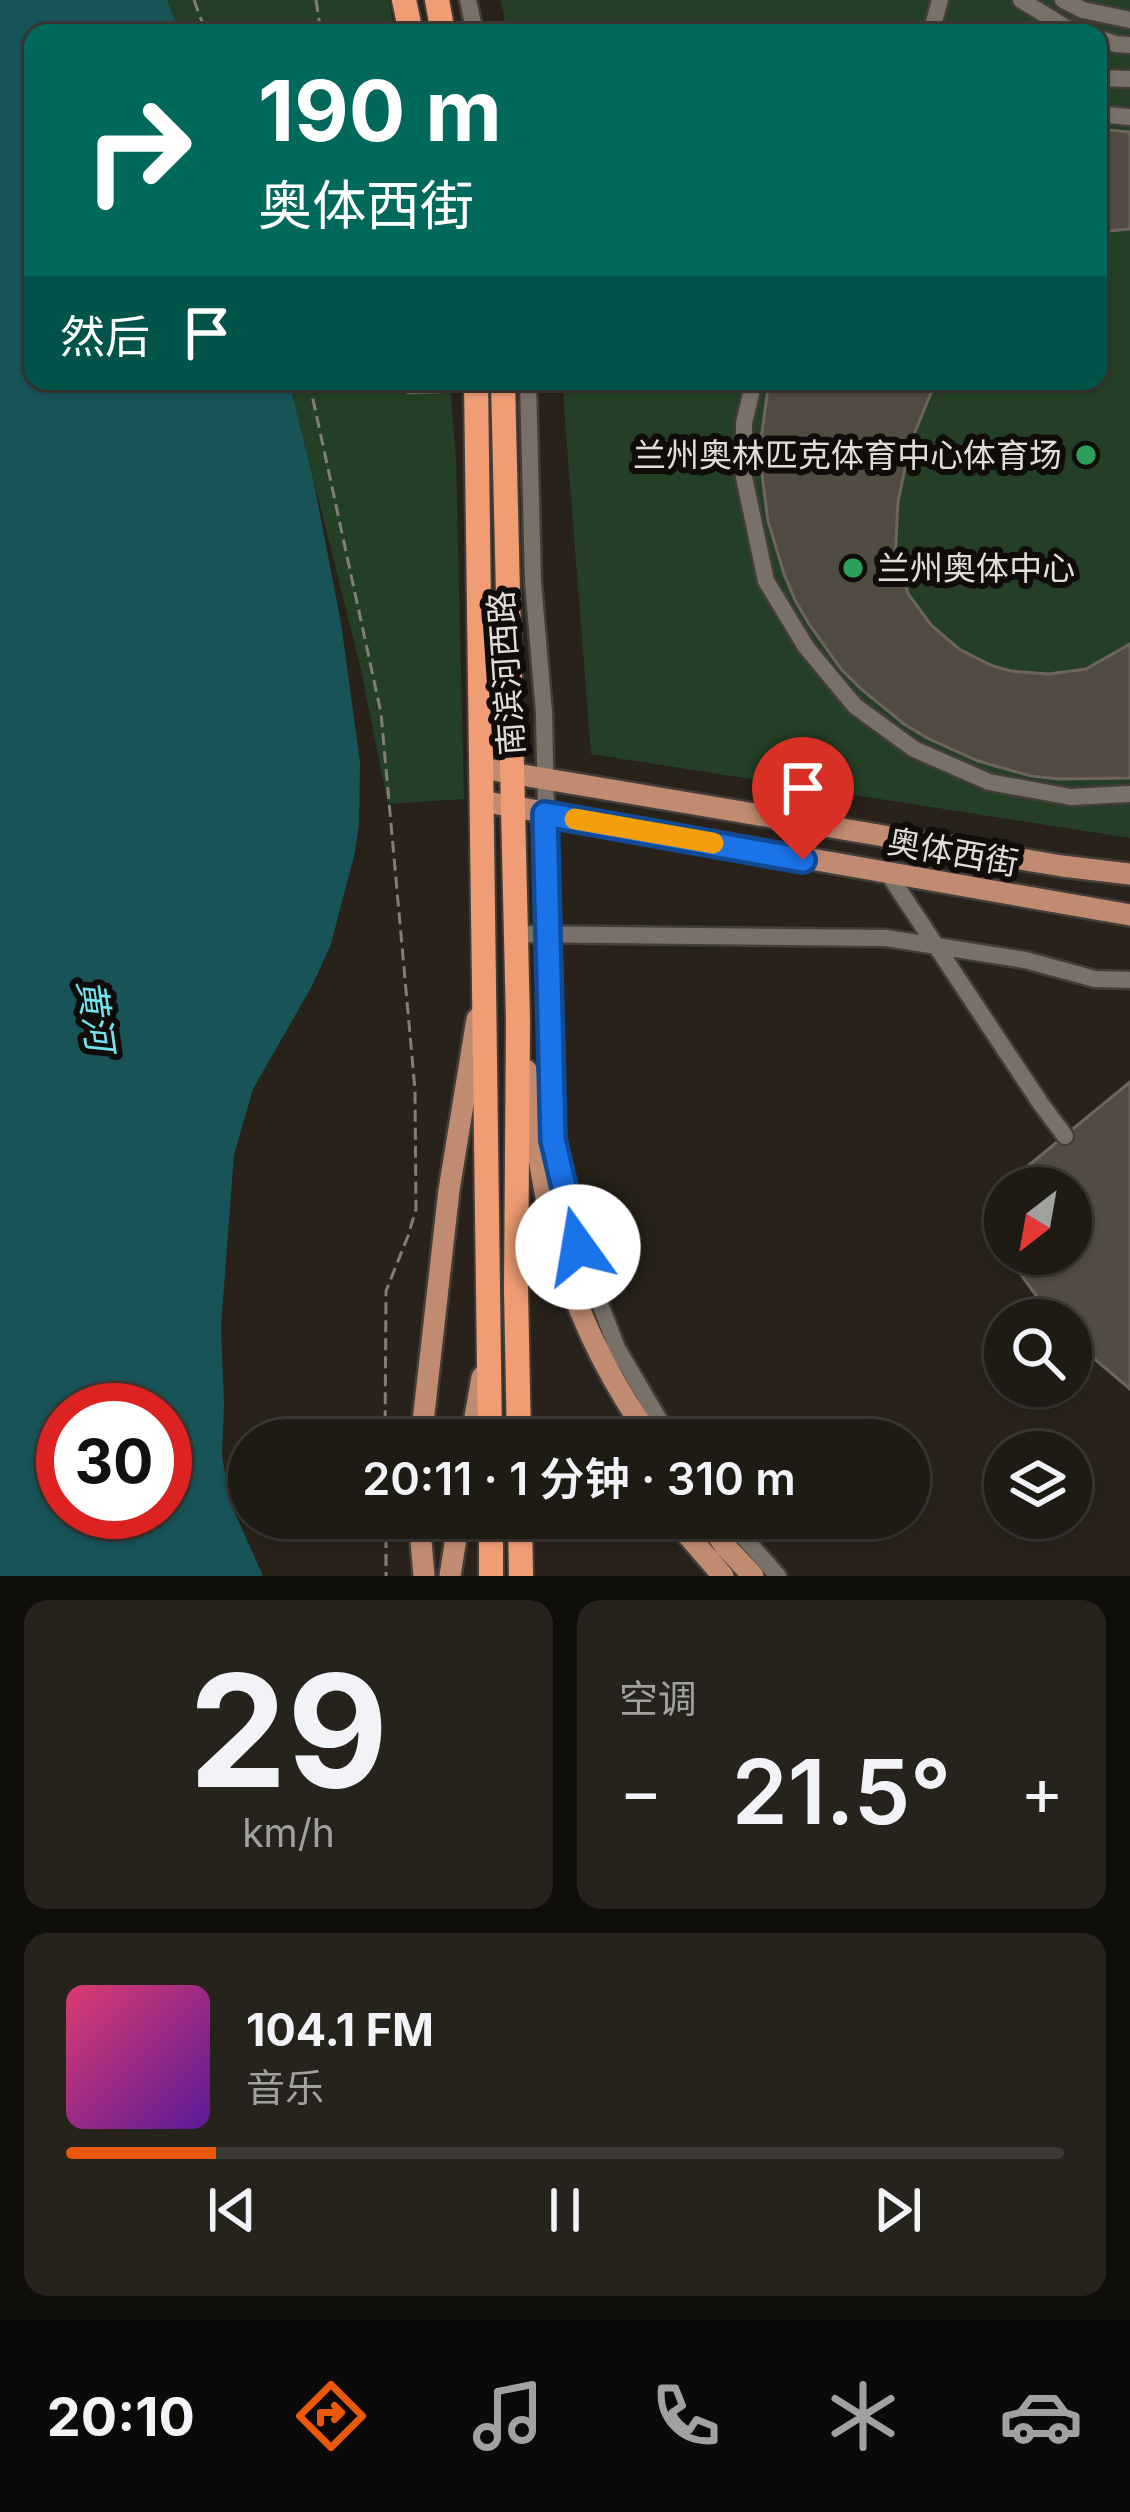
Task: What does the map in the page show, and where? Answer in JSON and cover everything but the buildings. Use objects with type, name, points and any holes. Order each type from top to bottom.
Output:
[{"type":"highway","name":"南滨河西路","points":[[476,390],[490,1419]]},
{"type":"highway","name":"南滨河西路","points":[[503,390],[518,1022],[519,1419]]},
{"type":"highway","points":[[490,1539],[491,1576]]},
{"type":"highway","points":[[520,1539],[520,1576]]},
{"type":"main road","name":"奥体西街","points":[[481,767],[1130,874]]},
{"type":"main road","name":"奥体西街","points":[[481,801],[1130,915]]},
{"type":"main road","points":[[423,1419],[448,1190],[484,978]]},
{"type":"main road","points":[[518,1022],[559,1248],[579,1309],[637,1419]]},
{"type":"main road","points":[[475,1419],[489,1341]]},
{"type":"main road","points":[[421,1539],[424,1576]]},
{"type":"main road","points":[[450,1576],[456,1539]]},
{"type":"main road","points":[[465,1576],[466,1539]]},
{"type":"main road","points":[[691,1539],[723,1576]]},
{"type":"main road","points":[[720,1539],[753,1576]]},
{"type":"street","points":[[1021,0],[1060,24]]},
{"type":"street","points":[[1063,0],[1083,10],[1130,20]]},
{"type":"street","name":"南滨河西路","points":[[528,390],[533,582],[544,713],[553,1140],[578,1247],[616,1348],[658,1419]]},
{"type":"street","points":[[752,390],[744,423],[744,477],[766,581],[806,647],[855,706],[914,749],[989,782],[1071,797],[1130,794]]},
{"type":"street","points":[[889,874],[1065,1136]]},
{"type":"street","points":[[515,934],[886,938],[1024,960],[1095,979],[1130,980]]},
{"type":"street","points":[[745,1539],[778,1576]]},
{"type":"path","points":[[311,390],[381,713],[415,1090],[416,1209],[386,1291],[385,1419]]},
{"type":"path","points":[[386,1539],[386,1576]]},
{"type":"green space","points":[[167,0],[389,0],[393,24],[176,24]]},
{"type":"green space","name":"兰州奥体中心","points":[[501,0],[1130,0],[1130,838],[591,754],[563,390],[1107,390],[1107,24],[505,24]]},
{"type":"green space","points":[[291,390],[451,390],[464,799],[388,804],[360,665]]},
{"type":"water","name":"黄河","points":[[0,0],[167,0],[176,24],[24,24],[24,390],[291,390],[341,623],[360,762],[355,852],[331,944],[253,1089],[234,1155],[221,1326],[222,1456],[228,1539],[246,1539],[263,1576],[0,1576]]},
{"type":"slow traffic","points":[[575,819],[713,843]]},
{"type":"place","name":"兰州奥林匹克体育中心体育场","points":[[1086,455]]},
{"type":"place","name":"兰州奥体中心","points":[[853,568]]},
{"type":"route","points":[[578,1247],[553,1140],[545,814],[803,860]]}]
